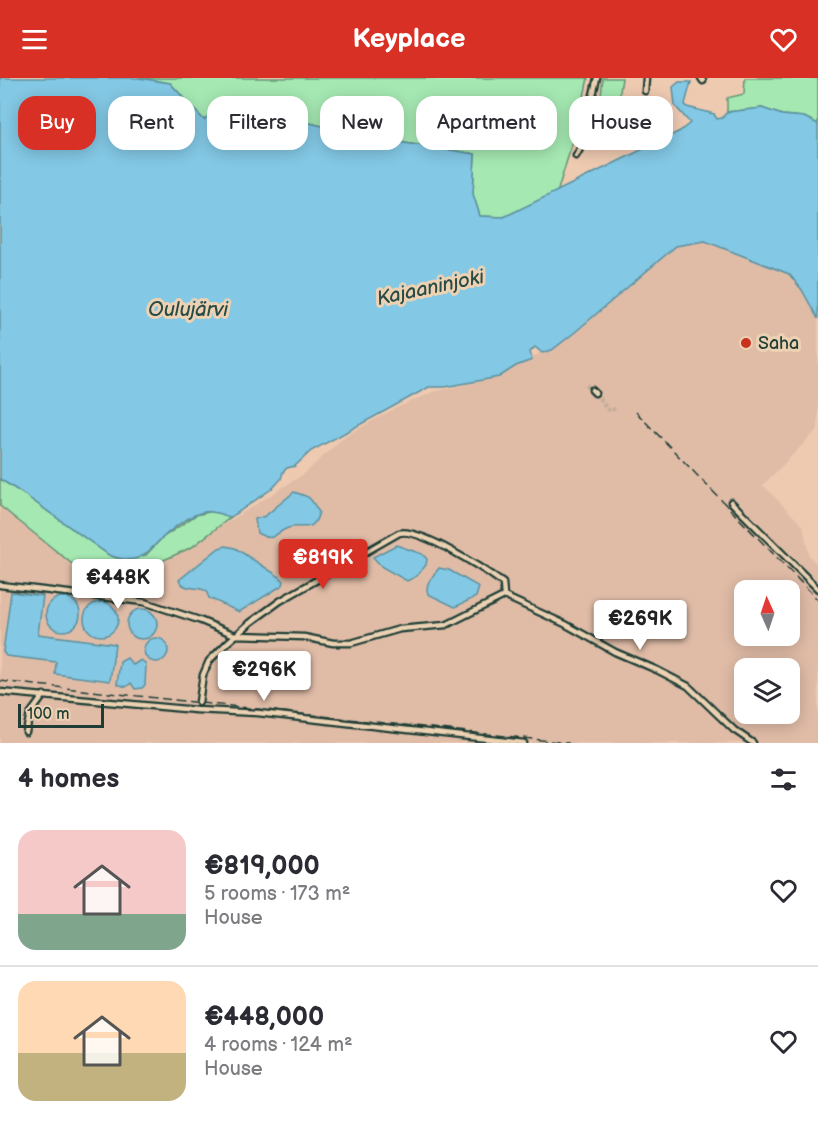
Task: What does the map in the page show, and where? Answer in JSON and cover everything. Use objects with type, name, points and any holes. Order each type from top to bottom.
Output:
[{"type":"street","points":[[576,156],[580,149],[597,78]]},
{"type":"street","points":[[645,91],[646,78]]},
{"type":"street","points":[[731,502],[818,589]]},
{"type":"street","points":[[199,702],[202,675],[209,661],[236,635],[280,601],[403,532],[410,531],[476,564],[503,583],[504,596]]},
{"type":"street","points":[[0,585],[144,602],[236,635],[285,636],[333,643],[351,643],[400,629],[446,625],[504,596]]},
{"type":"street","points":[[504,596],[688,686],[728,725],[750,742]]},
{"type":"street","points":[[0,692],[300,717],[524,743]]},
{"type":"street","points":[[26,732],[30,714],[44,695]]},
{"type":"shaded area","points":[[705,241],[789,274],[802,290],[818,319],[818,429],[763,485],[803,526],[809,555],[818,566],[818,743],[0,743],[0,505],[112,584],[151,567],[228,522],[304,474],[345,436],[394,409],[433,392],[499,377],[574,333],[676,246]]},
{"type":"green space","points":[[139,78],[588,78],[584,96],[569,96],[570,150],[557,193],[504,217],[480,216],[473,194],[475,154],[449,150],[557,150],[557,96],[416,96],[416,145],[404,143],[404,96],[320,96],[320,126],[308,122],[308,96],[207,96],[207,117],[204,120],[195,110],[195,96],[182,96],[170,83]]},
{"type":"green space","points":[[603,78],[622,78],[619,96],[601,96]]},
{"type":"green space","points":[[745,78],[818,78],[818,124],[804,117],[782,115],[762,108],[727,112],[727,98],[744,94]]},
{"type":"green space","points":[[0,479],[109,555],[120,559],[146,555],[162,538],[196,515],[213,511],[231,517],[192,547],[112,584],[91,579],[0,506]]},
{"type":"water","name":"Oulujärvi","points":[[0,78],[139,78],[170,83],[182,96],[108,96],[108,150],[195,150],[195,110],[204,120],[207,117],[207,150],[308,150],[308,122],[320,126],[320,150],[404,150],[404,143],[416,145],[416,150],[449,150],[475,154],[473,194],[480,216],[504,217],[641,150],[673,150],[673,134],[690,123],[675,106],[673,87],[679,82],[691,82],[685,104],[687,107],[714,114],[717,119],[722,118],[727,112],[762,108],[782,115],[804,117],[818,124],[818,319],[802,290],[789,274],[705,241],[676,246],[552,350],[542,353],[535,347],[530,352],[532,360],[516,366],[499,377],[445,387],[429,387],[311,451],[295,466],[287,468],[273,488],[231,517],[204,512],[187,519],[144,555],[133,560],[109,555],[0,479]]},
{"type":"water","points":[[294,492],[310,499],[319,512],[314,524],[307,527],[288,528],[271,537],[257,533],[255,519],[265,516]]},
{"type":"water","points":[[396,545],[422,554],[427,559],[426,565],[417,576],[407,581],[382,567],[373,557]]},
{"type":"water","points":[[226,546],[235,548],[280,577],[284,581],[283,585],[239,612],[209,598],[206,591],[182,584],[179,580],[219,548]]},
{"type":"water","points":[[439,568],[449,570],[479,587],[476,597],[455,607],[428,594],[428,583]]},
{"type":"water","points":[[11,592],[43,596],[38,634],[115,644],[110,681],[55,674],[56,662],[6,656],[3,652]]},
{"type":"water","points":[[63,597],[75,602],[80,614],[75,626],[63,631],[51,626],[46,614],[51,602]]},
{"type":"water","points":[[101,602],[113,607],[118,619],[113,631],[101,636],[89,631],[84,619],[89,607]]},
{"type":"water","points":[[142,609],[153,613],[157,624],[153,635],[142,639],[131,635],[127,624],[131,613]]},
{"type":"water","points":[[156,638],[161,639],[167,645],[167,655],[161,661],[156,662],[151,661],[145,655],[144,650],[145,645],[151,639]]},
{"type":"water","points":[[127,658],[133,665],[141,660],[146,664],[145,685],[142,688],[135,689],[131,683],[126,687],[117,684],[120,662]]},
{"type":"tunnel","points":[[586,385],[592,390]]},
{"type":"tunnel","points":[[595,393],[608,410],[611,408],[615,410]]},
{"type":"railway","points":[[636,412],[818,600]]},
{"type":"railway","points":[[0,681],[569,743]]},
{"type":"place","name":"Saha","points":[[746,343]]},
{"type":"water label","name":"Kajaaninjoki","points":[[430,287]]}]
